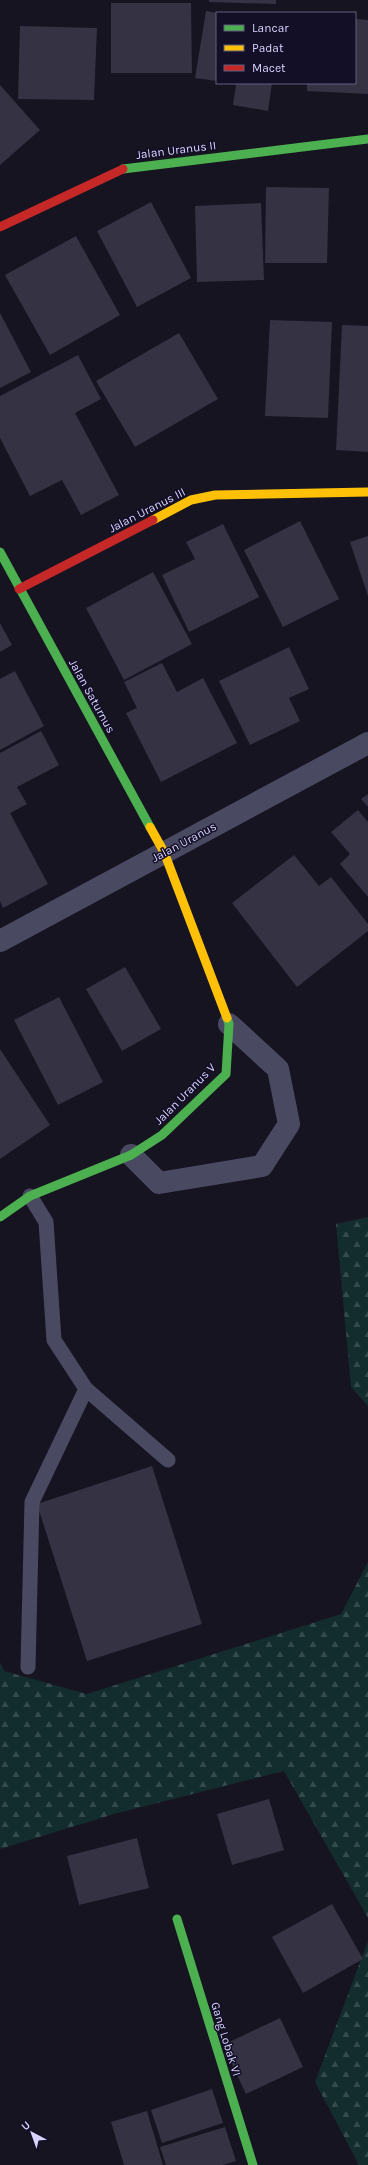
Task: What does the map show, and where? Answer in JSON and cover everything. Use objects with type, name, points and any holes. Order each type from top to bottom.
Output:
[{"type":"street","name":"Jalan Uranus II","points":[[0,228],[126,168],[368,139]]},
{"type":"street","name":"Jalan Uranus III","points":[[19,589],[191,500],[215,495],[368,492]]},
{"type":"street","name":"Jalan Saturnus","points":[[0,552],[164,852]]},
{"type":"street","name":"Jalan Uranus","points":[[0,941],[368,743]]},
{"type":"street","name":"Jalan Uranus V","points":[[0,1217],[30,1196],[131,1155],[162,1135],[226,1074],[229,1024],[164,852]]},
{"type":"street","points":[[131,1155],[159,1183],[262,1166],[289,1124],[278,1069],[229,1024]]},
{"type":"street","name":"Gang Lobak VI","points":[[177,1919],[253,2165]]},
{"type":"lane","points":[[30,1196],[46,1222],[54,1340],[86,1389],[168,1460]]},
{"type":"lane","points":[[28,1667],[32,1502],[86,1389]]},
{"type":"green space","points":[[368,1217],[368,1406],[351,1387],[336,1224]]},
{"type":"green space","points":[[368,1562],[368,1918],[284,1771],[114,1814],[0,1849],[0,1662],[4,1671],[87,1694],[341,1614]]},
{"type":"green space","points":[[368,1941],[368,2165],[359,2165],[315,2082]]},
{"type":"building","points":[[209,0],[276,0],[276,4],[209,2]]},
{"type":"building","points":[[111,3],[191,3],[192,73],[111,73]]},
{"type":"building","points":[[206,11],[216,13],[216,81],[195,78]]},
{"type":"building","points":[[356,19],[368,20],[368,94],[307,91],[307,84],[356,84]]},
{"type":"building","points":[[20,26],[97,28],[94,100],[18,99]]},
{"type":"building","points":[[234,84],[272,84],[268,111],[233,105],[236,85]]},
{"type":"building","points":[[0,85],[40,130],[0,165]]},
{"type":"building","points":[[266,187],[329,188],[327,263],[265,263]]},
{"type":"building","points":[[151,202],[191,278],[137,307],[97,231]]},
{"type":"building","points":[[261,203],[264,280],[197,282],[195,206]]},
{"type":"building","points":[[76,236],[120,315],[50,355],[5,275]]},
{"type":"building","points":[[0,313],[31,372],[0,388]]},
{"type":"building","points":[[270,320],[332,322],[328,418],[265,416]]},
{"type":"building","points":[[342,325],[368,326],[368,452],[336,450]]},
{"type":"building","points":[[179,333],[218,399],[135,447],[96,381]]},
{"type":"building","points":[[78,355],[101,399],[75,413],[119,495],[81,515],[62,480],[30,496],[0,438],[0,396]]},
{"type":"building","points":[[300,521],[339,599],[283,627],[244,550]]},
{"type":"building","points":[[223,524],[259,597],[189,632],[162,575],[195,559],[186,542]]},
{"type":"building","points":[[368,536],[368,596],[350,542]]},
{"type":"building","points":[[153,572],[192,644],[124,680],[86,608]]},
{"type":"building","points":[[0,623],[12,645],[0,652]]},
{"type":"building","points":[[289,647],[309,689],[289,698],[300,721],[250,745],[219,681]]},
{"type":"building","points":[[162,663],[177,692],[203,678],[237,743],[161,782],[126,713],[137,708],[124,682]]},
{"type":"building","points":[[15,671],[44,726],[0,750],[0,679]]},
{"type":"building","points":[[41,731],[59,765],[17,787],[27,804],[10,813],[48,884],[3,908],[0,901],[0,753]]},
{"type":"building","points":[[368,794],[368,807],[361,799]]},
{"type":"building","points":[[358,810],[368,822],[368,897],[340,864],[350,854],[331,832]]},
{"type":"building","points":[[294,855],[319,886],[331,877],[368,924],[368,931],[297,987],[232,903]]},
{"type":"building","points":[[125,967],[161,1029],[122,1051],[86,989]]},
{"type":"building","points":[[59,997],[103,1082],[58,1105],[14,1020]]},
{"type":"building","points":[[0,1049],[50,1125],[0,1159]]},
{"type":"building","points":[[152,1466],[202,1624],[87,1661],[37,1504]]},
{"type":"building","points":[[269,1799],[284,1850],[232,1865],[217,1814]]},
{"type":"building","points":[[137,1838],[149,1888],[79,1905],[67,1856]]},
{"type":"building","points":[[332,1904],[363,1959],[303,1993],[272,1937]]},
{"type":"building","points":[[280,2018],[303,2067],[246,2094],[223,2045]]},
{"type":"building","points":[[212,2089],[223,2123],[162,2143],[151,2110]]},
{"type":"building","points":[[147,2111],[163,2165],[124,2165],[111,2122]]},
{"type":"building","points":[[225,2127],[236,2161],[223,2165],[166,2165],[160,2147]]},
{"type":"traffic: fast","points":[[123,169],[368,139]]},
{"type":"traffic: fast","points":[[0,552],[150,827]]},
{"type":"traffic: fast","points":[[0,1217],[30,1196],[131,1155],[162,1135],[226,1074],[229,1024],[227,1018]]},
{"type":"traffic: fast","points":[[177,1919],[253,2165]]},
{"type":"traffic: slow","points":[[153,520],[191,500],[215,495],[368,492]]},
{"type":"traffic: slow","points":[[150,827],[164,852],[227,1018]]},
{"type":"traffic: jam","points":[[0,227],[123,169]]},
{"type":"traffic: jam","points":[[19,589],[153,520]]}]
